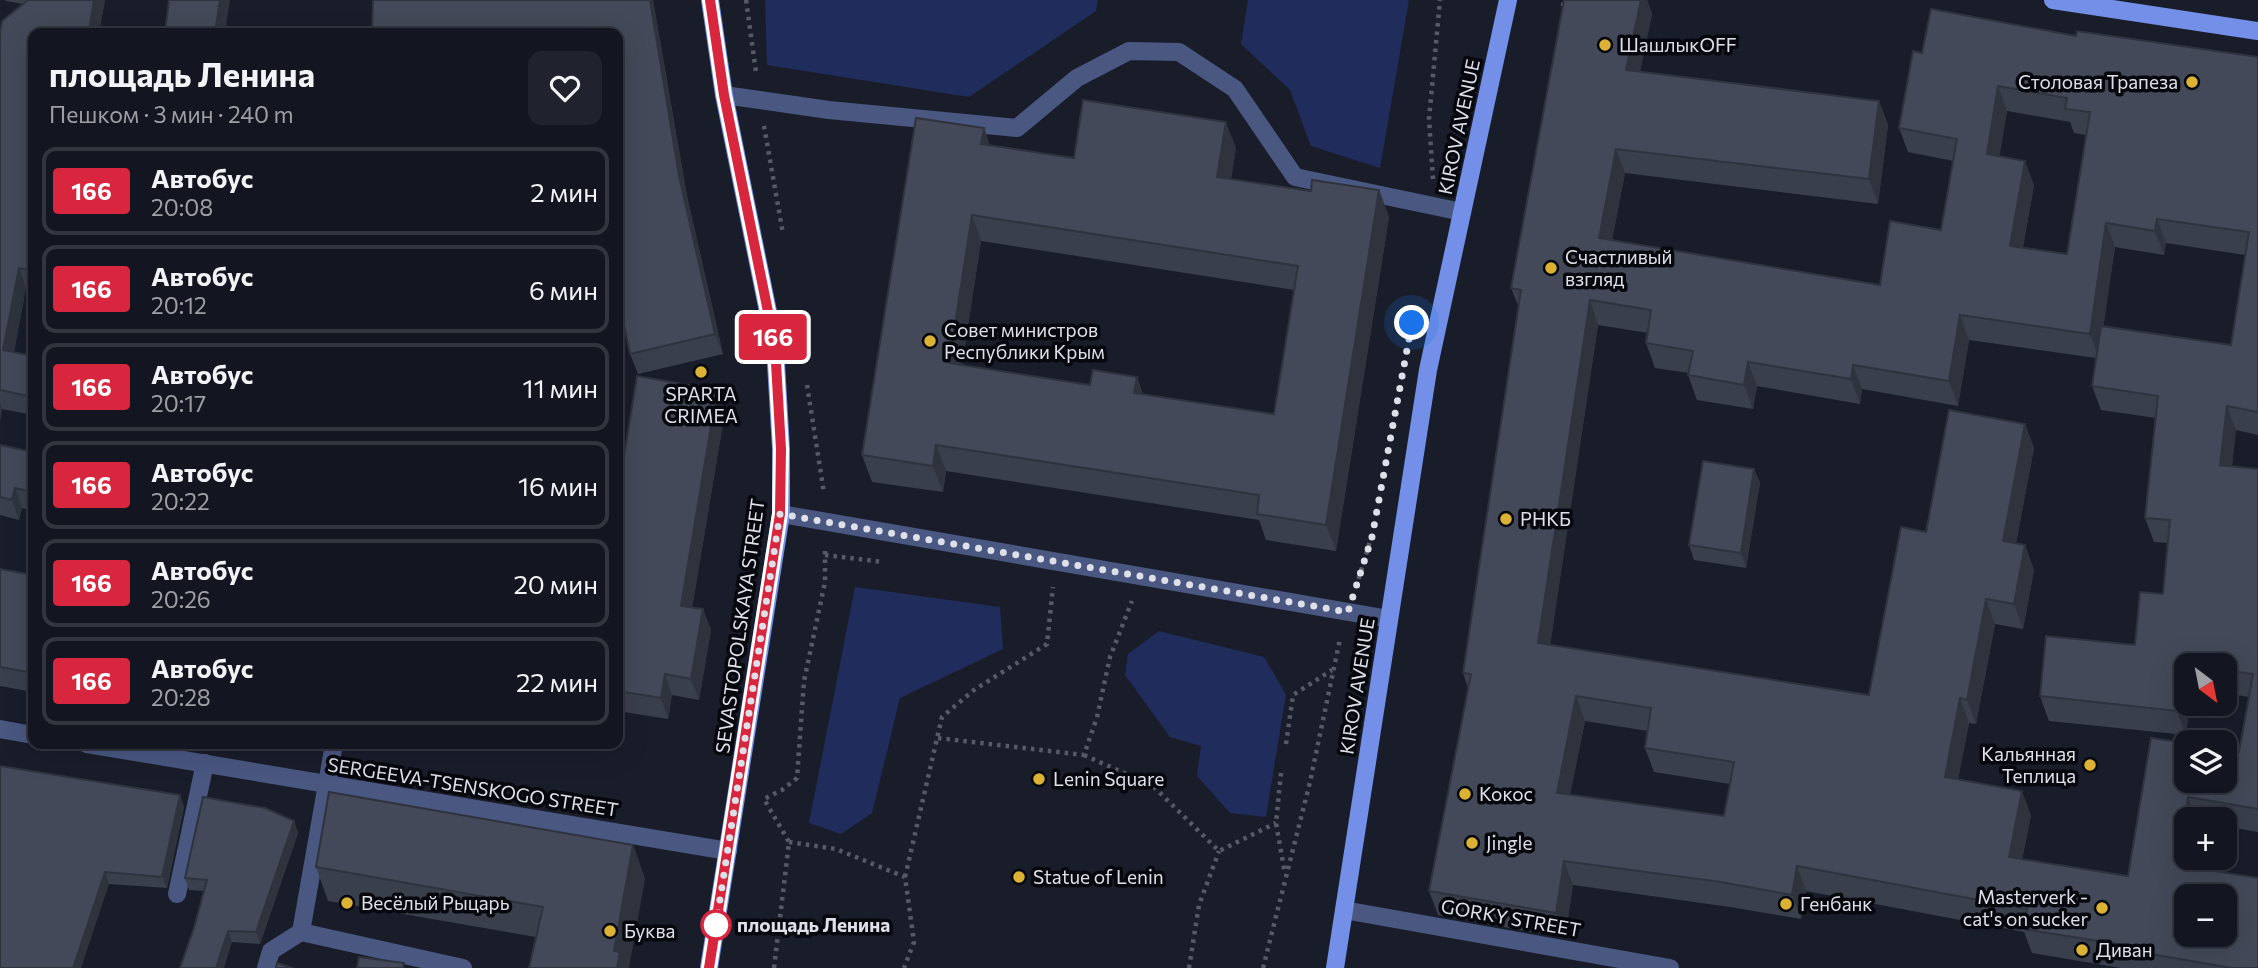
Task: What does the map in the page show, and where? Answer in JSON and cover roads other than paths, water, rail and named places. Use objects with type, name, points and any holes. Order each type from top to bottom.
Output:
[{"type":"main road","name":"SEVASTOPOLSKAYA STREET","points":[[709,968],[780,514],[781,449],[775,346],[724,95],[710,0]]},
{"type":"main road","name":"KIROV AVENUE","points":[[1335,968],[1428,370],[1508,0]]},
{"type":"main road","points":[[2053,0],[2258,31]]},
{"type":"street","points":[[724,95],[829,110],[1017,128],[1077,78],[1129,51],[1179,52],[1235,89],[1295,177],[1462,212]]},
{"type":"street","points":[[780,514],[1389,619]]},
{"type":"street","points":[[0,729],[28,734]]},
{"type":"street","name":"SERGEEVA-TSENSKOGO STREET","points":[[118,749],[728,851]]},
{"type":"street","points":[[301,932],[333,749]]},
{"type":"street","points":[[177,894],[205,763]]},
{"type":"street","name":"GORKY STREET","points":[[1344,910],[1670,968]]},
{"type":"street","points":[[265,968],[271,951],[301,932],[463,968]]},
{"type":"place","name":"ШашлыкOFF","points":[[1605,45]]},
{"type":"place","name":"Столовая Трапеза","points":[[2192,82]]},
{"type":"place","name":"Счастливый взгляд","points":[[1551,268]]},
{"type":"place","name":"Совет министров Республики Крым","points":[[930,341]]},
{"type":"place","name":"SPARTA CRIMEA","points":[[701,372]]},
{"type":"place","name":"РНКБ","points":[[1506,519]]},
{"type":"place","name":"Кальянная Теплица","points":[[2090,765]]},
{"type":"place","name":"Lenin Square","points":[[1039,779]]},
{"type":"place","name":"Кокос","points":[[1465,794]]},
{"type":"place","name":"Jingle","points":[[1472,843]]},
{"type":"place","name":"Statue of Lenin","points":[[1019,877]]},
{"type":"place","name":"Весёлый Рыцарь","points":[[347,903]]},
{"type":"place","name":"Генбанк","points":[[1786,904]]},
{"type":"place","name":"Masterverk - cat's on sucker","points":[[2102,908]]},
{"type":"place","name":"площадь Ленина","points":[[716,925]]},
{"type":"place","name":"Буква","points":[[610,931]]},
{"type":"place","name":"Диван","points":[[2082,950]]}]
